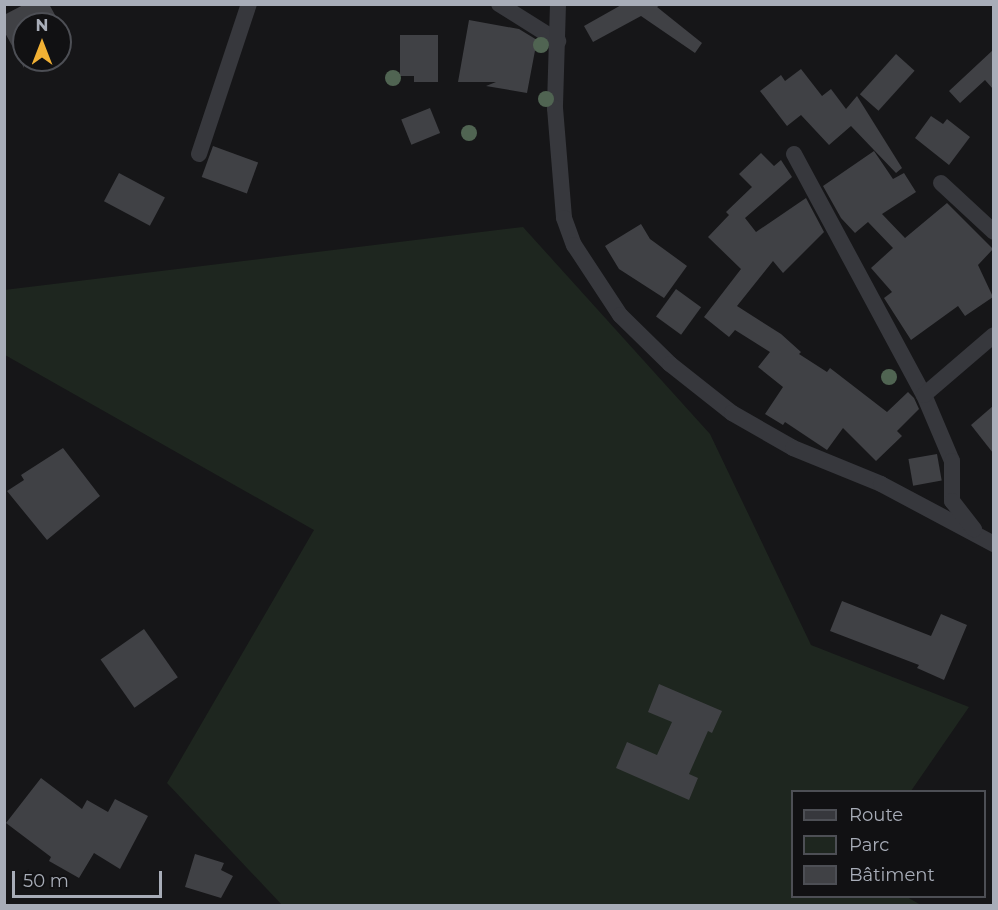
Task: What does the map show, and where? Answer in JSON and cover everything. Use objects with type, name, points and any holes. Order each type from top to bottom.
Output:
[{"type":"street","points":[[199,154],[249,4]]},
{"type":"street","points":[[500,4],[558,41]]},
{"type":"street","points":[[558,4],[555,108],[564,218],[574,245],[620,315],[670,364],[732,413],[794,448],[880,484],[993,544]]},
{"type":"street","points":[[794,154],[924,395],[952,460],[952,501],[978,535]]},
{"type":"street","points":[[941,183],[993,232]]},
{"type":"street","points":[[924,395],[993,335]]},
{"type":"green space","points":[[523,227],[710,434],[811,645],[969,707],[912,790],[791,790],[791,898],[909,898],[921,905],[282,905],[167,783],[314,530],[5,355],[4,290]]},
{"type":"building","points":[[25,4],[49,4],[53,12],[12,12],[12,46],[4,31],[4,15]]},
{"type":"building","points":[[623,4],[662,4],[657,7],[702,43],[695,53],[641,16],[593,42],[584,26]]},
{"type":"building","points":[[469,20],[519,29],[537,40],[527,93],[486,86],[496,82],[458,82]]},
{"type":"building","points":[[400,35],[438,35],[438,82],[414,82],[414,76],[400,76]]},
{"type":"building","points":[[993,50],[993,89],[985,80],[960,103],[949,91]]},
{"type":"building","points":[[896,54],[915,71],[878,111],[860,94]]},
{"type":"building","points":[[801,69],[822,96],[831,89],[846,109],[857,96],[902,168],[896,173],[851,126],[829,145],[801,115],[787,126],[760,91],[781,75],[785,81]]},
{"type":"building","points":[[430,108],[440,133],[411,145],[401,120]]},
{"type":"building","points":[[931,116],[943,124],[947,119],[970,137],[949,165],[915,138]]},
{"type":"building","points":[[213,146],[258,162],[247,193],[202,177]]},
{"type":"building","points":[[874,151],[893,179],[904,173],[916,192],[882,214],[905,238],[947,203],[993,249],[978,265],[993,297],[965,316],[958,306],[911,340],[884,298],[892,292],[871,268],[893,248],[868,222],[855,233],[841,218],[823,186]]},
{"type":"building","points":[[761,153],[774,166],[781,160],[792,177],[745,218],[756,232],[806,198],[824,232],[783,273],[773,261],[737,306],[781,334],[801,352],[799,354],[827,372],[830,368],[887,412],[908,392],[914,398],[919,409],[897,431],[902,436],[876,461],[843,428],[827,450],[785,422],[783,425],[765,414],[783,387],[758,367],[770,352],[735,330],[729,337],[704,317],[741,269],[708,237],[729,215],[726,212],[752,187],[739,174]]},
{"type":"building","points":[[119,173],[165,197],[150,226],[104,201]]},
{"type":"building","points":[[641,224],[650,239],[687,266],[664,298],[619,269],[605,246]]},
{"type":"building","points":[[676,289],[701,307],[681,335],[656,317]]},
{"type":"building","points":[[993,406],[993,453],[971,425]]},
{"type":"building","points":[[63,448],[100,496],[47,540],[7,491],[24,480],[21,475]]},
{"type":"building","points":[[937,454],[942,481],[913,486],[908,459]]},
{"type":"building","points":[[842,601],[931,636],[941,614],[967,625],[944,680],[917,668],[919,665],[830,631]]},
{"type":"building","points":[[144,629],[178,677],[134,708],[101,659]]},
{"type":"building","points":[[659,684],[722,711],[712,733],[708,731],[689,774],[698,778],[689,800],[616,768],[627,742],[657,755],[672,722],[648,712]]},
{"type":"building","points":[[41,778],[82,809],[87,800],[108,812],[115,799],[148,816],[120,869],[94,853],[79,878],[49,861],[51,857],[6,823]]},
{"type":"building","points":[[195,854],[224,863],[221,870],[233,876],[221,898],[185,887]]}]
